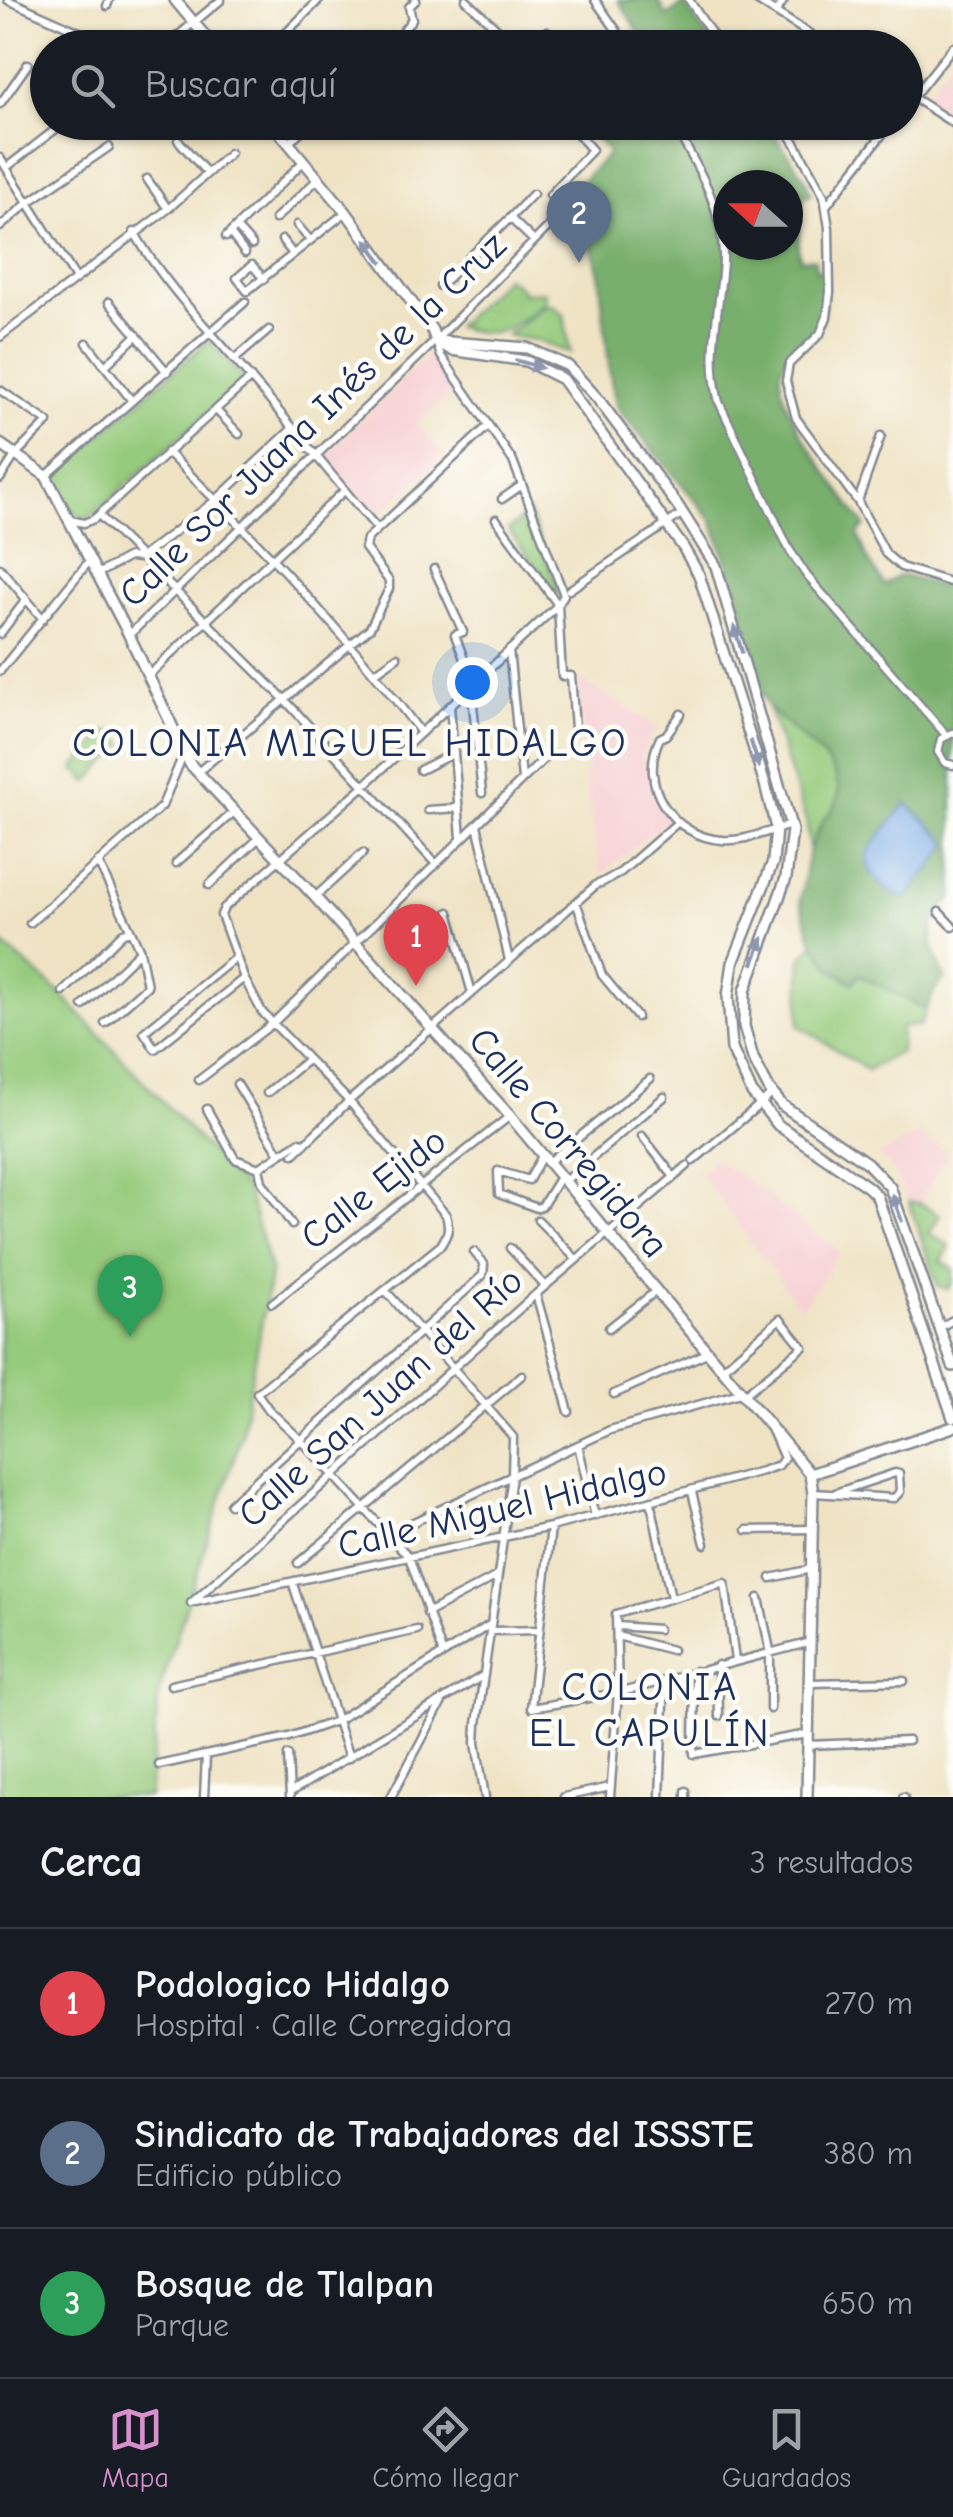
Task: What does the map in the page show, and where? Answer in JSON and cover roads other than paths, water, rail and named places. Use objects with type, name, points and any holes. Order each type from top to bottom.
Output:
[{"type":"street","points":[[8,0],[75,30]]},
{"type":"street","points":[[175,0],[202,30]]},
{"type":"street","points":[[186,30],[221,0]]},
{"type":"street","points":[[289,30],[319,0]]},
{"type":"street","points":[[400,0],[412,3],[412,20],[404,30]]},
{"type":"street","points":[[466,0],[498,30]]},
{"type":"street","points":[[595,0],[618,30]]},
{"type":"street","points":[[689,0],[709,30]]},
{"type":"street","points":[[756,0],[804,30]]},
{"type":"street","points":[[776,12],[784,0]]},
{"type":"street","points":[[923,80],[953,47]]},
{"type":"street","points":[[0,104],[28,64]]},
{"type":"street","points":[[923,104],[953,123]]},
{"type":"street","points":[[6,168],[42,140]]},
{"type":"street","points":[[178,140],[207,173]]},
{"type":"street","points":[[284,140],[346,212],[432,330],[441,356],[513,461],[566,593]]},
{"type":"street","points":[[287,145],[292,140]]},
{"type":"street","points":[[550,195],[592,150],[583,140]]},
{"type":"street","points":[[682,140],[712,196],[720,228],[723,259],[712,348],[712,377],[718,402],[789,550],[807,576],[950,734],[941,740],[938,752],[945,763],[953,766]]},
{"type":"street","points":[[792,140],[824,196],[830,228],[826,317],[820,334],[788,364],[786,381],[796,418],[858,502],[886,554],[900,567],[953,582]]},
{"type":"street","points":[[826,206],[878,140]]},
{"type":"street","points":[[0,227],[109,147]]},
{"type":"street","points":[[0,337],[168,209],[230,153]]},
{"type":"street","points":[[0,158],[75,278]]},
{"type":"street","points":[[231,232],[302,163]]},
{"type":"street","points":[[147,179],[168,209]]},
{"type":"street","points":[[274,219],[317,180]]},
{"type":"street","points":[[440,286],[533,194]]},
{"type":"street","name":"Calle Sor Juana Inés de la Cruz","points":[[129,635],[436,340],[575,200]]},
{"type":"street","points":[[264,279],[346,212]]},
{"type":"street","points":[[510,218],[534,241]]},
{"type":"street","points":[[297,225],[310,240]]},
{"type":"street","points":[[134,232],[156,270],[376,528]]},
{"type":"street","points":[[231,232],[252,244]]},
{"type":"street","points":[[231,232],[245,253]]},
{"type":"street","points":[[282,240],[294,254]]},
{"type":"street","points":[[109,302],[167,372]]},
{"type":"street","points":[[46,476],[245,302]]},
{"type":"street","points":[[234,360],[269,330]]},
{"type":"street","points":[[106,364],[137,336]]},
{"type":"street","points":[[436,340],[536,350],[568,366],[590,389],[683,513],[716,566],[792,825],[786,878],[750,972],[744,1026],[772,1094],[880,1174],[890,1187],[953,1366]]},
{"type":"street","points":[[436,340],[451,350],[539,365],[562,378],[691,560],[705,592],[776,828],[773,862],[733,963],[728,996],[732,1049],[760,1105],[778,1125],[877,1196],[953,1418]]},
{"type":"street","points":[[87,343],[132,401]]},
{"type":"street","points":[[70,520],[84,523],[99,515],[251,378]]},
{"type":"street","points":[[578,397],[590,389]]},
{"type":"street","points":[[0,390],[48,422],[16,454],[0,480]]},
{"type":"street","points":[[216,410],[240,434]]},
{"type":"street","points":[[198,772],[351,646],[376,620],[389,589],[366,548],[367,538],[488,426]]},
{"type":"street","points":[[97,574],[129,557],[140,558],[216,500],[293,428]]},
{"type":"street","points":[[858,502],[881,436]]},
{"type":"street","name":"Calle Corregidora","points":[[0,444],[46,476],[129,635],[183,755],[510,1116],[810,1474],[812,1642],[807,1797]]},
{"type":"street","points":[[167,452],[273,559],[376,672],[421,733]]},
{"type":"street","points":[[502,499],[522,485]]},
{"type":"street","points":[[148,676],[344,491]]},
{"type":"street","points":[[442,1652],[409,1558],[269,1410],[258,1393],[441,1245],[448,1234],[446,1215],[349,1101],[262,1012],[221,918],[224,908],[365,785],[558,605],[566,593],[683,513]]},
{"type":"street","points":[[99,515],[285,700],[436,864]]},
{"type":"street","points":[[496,519],[558,605],[562,676],[571,676],[575,728]]},
{"type":"street","points":[[0,671],[90,560]]},
{"type":"street","points":[[0,568],[42,620]]},
{"type":"street","points":[[434,570],[463,632],[455,635],[472,684],[482,793]]},
{"type":"street","points":[[0,634],[25,601]]},
{"type":"street","points":[[510,650],[522,780]]},
{"type":"street","points":[[376,672],[397,657]]},
{"type":"street","points":[[450,706],[462,839]]},
{"type":"street","points":[[680,714],[660,738],[651,767],[658,796],[678,823],[696,834],[723,840],[792,825]]},
{"type":"street","points":[[199,1080],[272,1024],[550,753]]},
{"type":"street","points":[[420,770],[454,754]]},
{"type":"street","points":[[30,923],[162,806],[183,755]]},
{"type":"street","points":[[428,810],[459,808]]},
{"type":"street","points":[[176,863],[235,812]]},
{"type":"street","points":[[294,1154],[576,902],[599,883],[621,872],[678,823]]},
{"type":"street","points":[[477,824],[510,960]]},
{"type":"street","points":[[209,885],[260,838]]},
{"type":"street","points":[[314,897],[363,854]]},
{"type":"street","points":[[98,862],[140,951],[146,986],[106,1023]]},
{"type":"street","points":[[576,902],[602,976],[637,1017]]},
{"type":"street","points":[[449,912],[472,993]]},
{"type":"street","points":[[938,912],[953,927]]},
{"type":"street","points":[[63,992],[123,933],[130,931]]},
{"type":"street","points":[[83,1006],[140,951]]},
{"type":"street","points":[[236,958],[144,1032],[156,1049],[244,978]]},
{"type":"street","points":[[266,1093],[307,1060]]},
{"type":"street","points":[[650,1079],[545,1159],[529,1180],[498,1172],[499,1194],[537,1208],[542,1206],[562,1180],[664,1096]]},
{"type":"street","points":[[237,1084],[280,1154]]},
{"type":"street","name":"Calle San Juan del Río","points":[[192,1603],[545,1286],[772,1094]]},
{"type":"street","points":[[207,1110],[234,1158],[259,1168]]},
{"type":"street","name":"Calle Ejido","points":[[272,1303],[510,1116]]},
{"type":"street","points":[[642,1136],[674,1177]]},
{"type":"street","points":[[259,1168],[298,1142],[305,1144]]},
{"type":"street","points":[[259,1168],[262,1182],[292,1225]]},
{"type":"street","points":[[538,1220],[576,1260]]},
{"type":"street","points":[[510,1248],[545,1286]]},
{"type":"street","points":[[230,1504],[483,1275],[484,1264],[474,1252]]},
{"type":"street","points":[[903,1270],[918,1265]]},
{"type":"street","points":[[386,1291],[513,1436],[512,1476],[476,1743],[485,1797]]},
{"type":"street","points":[[610,1328],[656,1291]]},
{"type":"street","points":[[536,1294],[569,1412]]},
{"type":"street","points":[[388,1534],[610,1430],[742,1394],[803,1347],[780,1319],[721,1370]]},
{"type":"street","points":[[940,1327],[953,1320]]},
{"type":"street","points":[[614,1394],[707,1353]]},
{"type":"street","points":[[298,1562],[522,1376]]},
{"type":"street","name":"Calle Miguel Hidalgo","points":[[192,1603],[551,1527],[692,1492],[783,1462],[771,1426]]},
{"type":"street","points":[[810,1474],[953,1427]]},
{"type":"street","points":[[578,1445],[595,1516]]},
{"type":"street","points":[[813,1492],[835,1494],[898,1497],[899,1474],[835,1494]]},
{"type":"street","points":[[692,1492],[705,1544]]},
{"type":"street","points":[[650,1503],[671,1598]]},
{"type":"street","points":[[551,1527],[531,1708],[618,1693],[812,1642]]},
{"type":"street","points":[[747,1530],[812,1530]]},
{"type":"street","points":[[771,1578],[811,1569]]},
{"type":"street","points":[[428,1613],[498,1576]]},
{"type":"street","points":[[610,1797],[618,1693],[616,1614],[725,1582],[735,1660]]},
{"type":"street","points":[[293,1584],[349,1758]]},
{"type":"street","points":[[759,1598],[770,1650],[770,1709]]},
{"type":"street","points":[[617,1626],[658,1630]]},
{"type":"street","points":[[159,1765],[289,1737],[336,1722],[442,1652],[491,1628],[540,1630]]},
{"type":"street","points":[[171,1685],[417,1630]]},
{"type":"street","points":[[617,1636],[672,1650]]},
{"type":"street","points":[[718,1665],[719,1716]]},
{"type":"street","points":[[695,1670],[694,1754],[808,1734]]},
{"type":"street","points":[[288,1755],[291,1795],[485,1674]]},
{"type":"street","points":[[660,1797],[666,1680]]},
{"type":"street","points":[[810,1683],[904,1681]]},
{"type":"street","points":[[392,1797],[442,1701]]},
{"type":"street","points":[[808,1745],[908,1741]]},
{"type":"street","points":[[204,1797],[206,1756]]},
{"type":"street","points":[[564,1797],[610,1787]]},
{"type":"water","points":[[906,803],[948,846],[906,898],[878,881],[867,860],[868,852]]},
{"type":"place","name":"Sindicato de Trabajadores del ISSSTE","points":[[579,263]]},
{"type":"place","name":"Podologico Hidalgo","points":[[416,986]]},
{"type":"place","name":"Bosque de Tlalpan","points":[[130,1337]]},
{"type":"district","name":"COLONIA MIGUEL HIDALGO","points":[[350,742]]},
{"type":"district","name":"COLONIA EL CAPULÍN","points":[[650,1709]]}]
